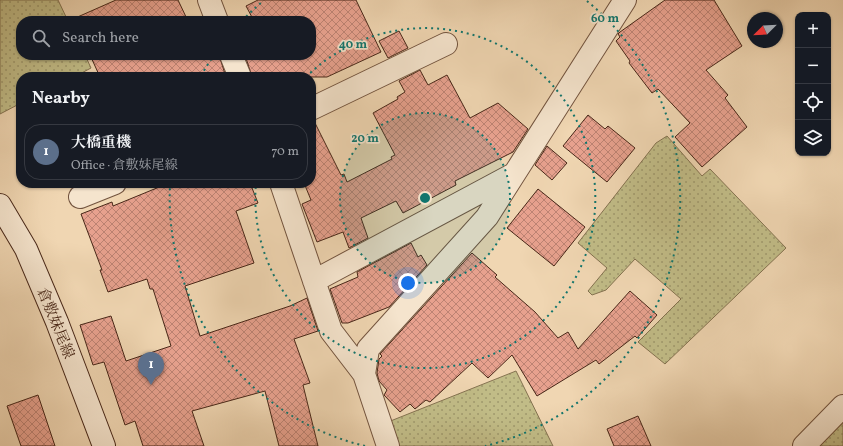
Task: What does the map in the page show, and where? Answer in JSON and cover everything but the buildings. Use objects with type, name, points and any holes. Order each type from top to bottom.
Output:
[{"type":"street","points":[[210,0],[215,16]]},
{"type":"street","points":[[364,374],[368,349],[487,217],[625,0]]},
{"type":"street","points":[[316,107],[446,44]]},
{"type":"street","points":[[233,60],[238,72]]},
{"type":"street","points":[[314,281],[514,174]]},
{"type":"street","points":[[80,196],[102,188]]},
{"type":"street","points":[[283,188],[331,331],[364,374],[388,446]]},
{"type":"street","name":"倉敷妹尾線","points":[[0,205],[29,256],[57,322],[104,446]]},
{"type":"street","points":[[804,446],[843,406]]},
{"type":"shaded area","points":[[0,0],[58,0],[66,16],[16,16],[16,60],[87,60],[91,68],[83,72],[16,72],[16,106],[0,114]]},
{"type":"shaded area","points":[[667,136],[702,176],[710,169],[786,248],[665,364],[638,342],[681,299],[635,259],[606,290],[592,295],[588,291],[607,268],[578,243],[656,143]]},
{"type":"shaded area","points":[[516,371],[553,446],[396,446],[388,422]]},
{"type":"shaded area","points":[[843,419],[843,446],[821,446],[820,445]]},
{"type":"place","name":"大橋重機","points":[[151,385]]}]
